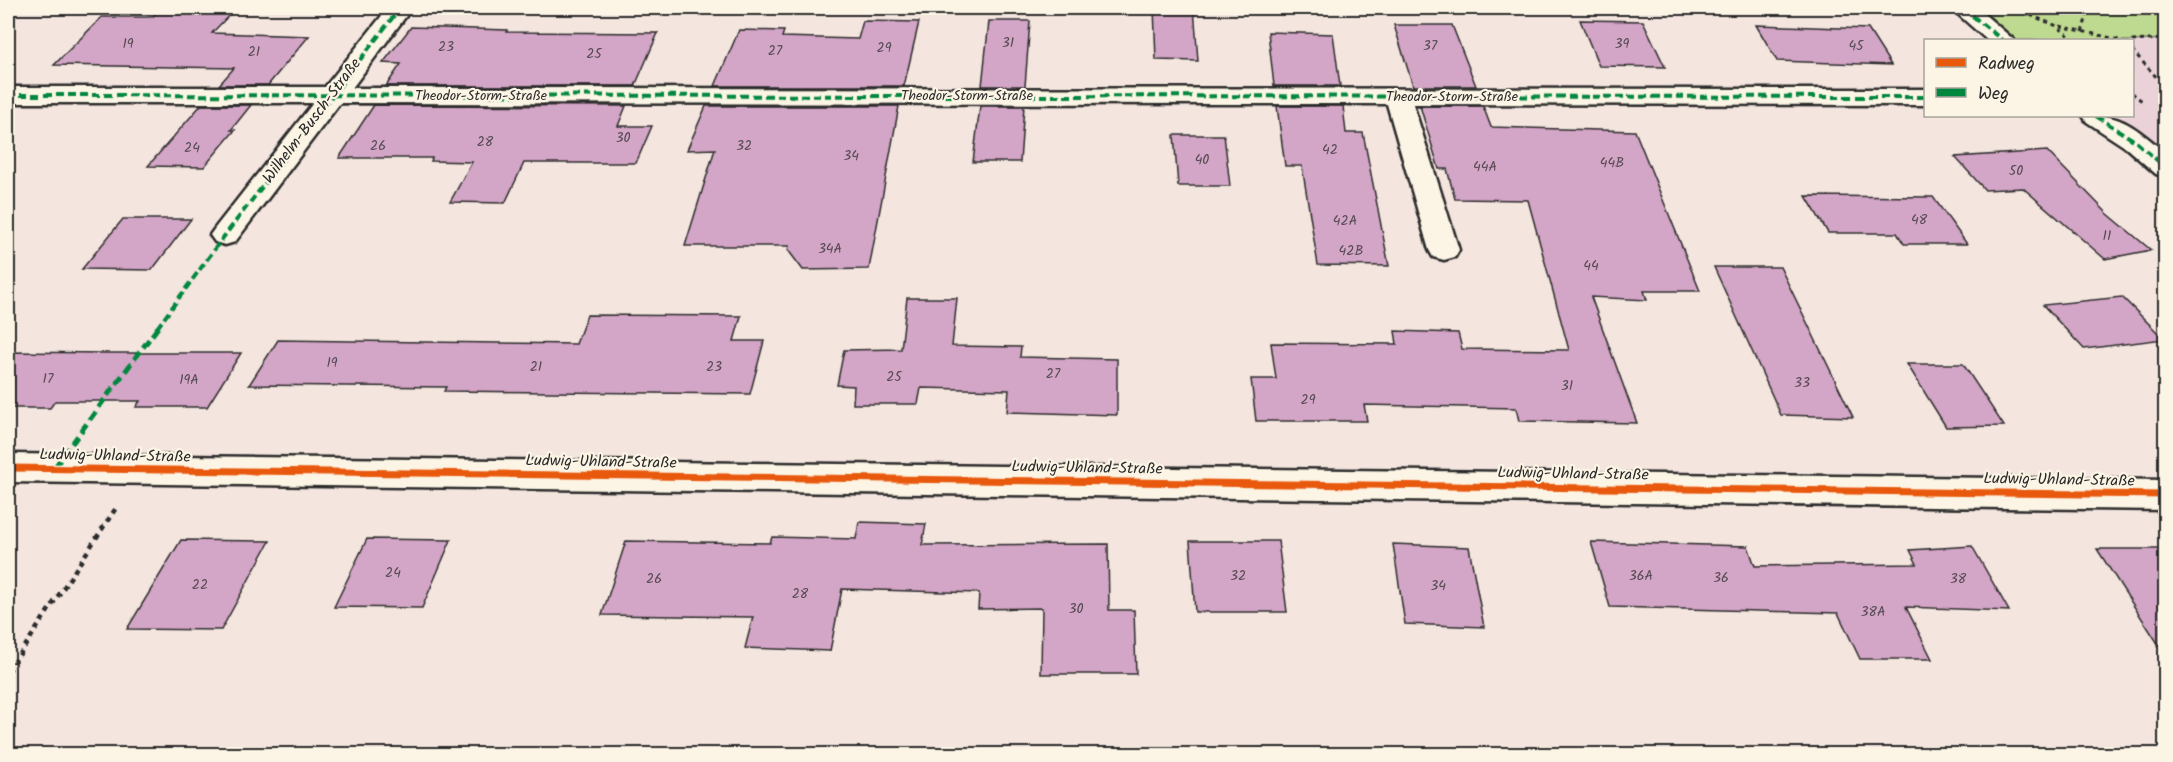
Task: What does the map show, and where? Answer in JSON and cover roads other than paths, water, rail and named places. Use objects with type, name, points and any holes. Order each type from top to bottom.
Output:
[{"type":"street","name":"Wilhelm-Busch-Straße","points":[[225,235],[400,8]]},
{"type":"street","points":[[1963,8],[2001,39]]},
{"type":"street","name":"Theodor-Storm-Straße","points":[[14,102],[330,96],[1924,97]]},
{"type":"street","points":[[1398,97],[1444,250]]},
{"type":"street","points":[[2098,117],[2135,141],[2166,168]]},
{"type":"street","name":"Ludwig-Uhland-Straße","points":[[8,468],[2166,495]]}]
